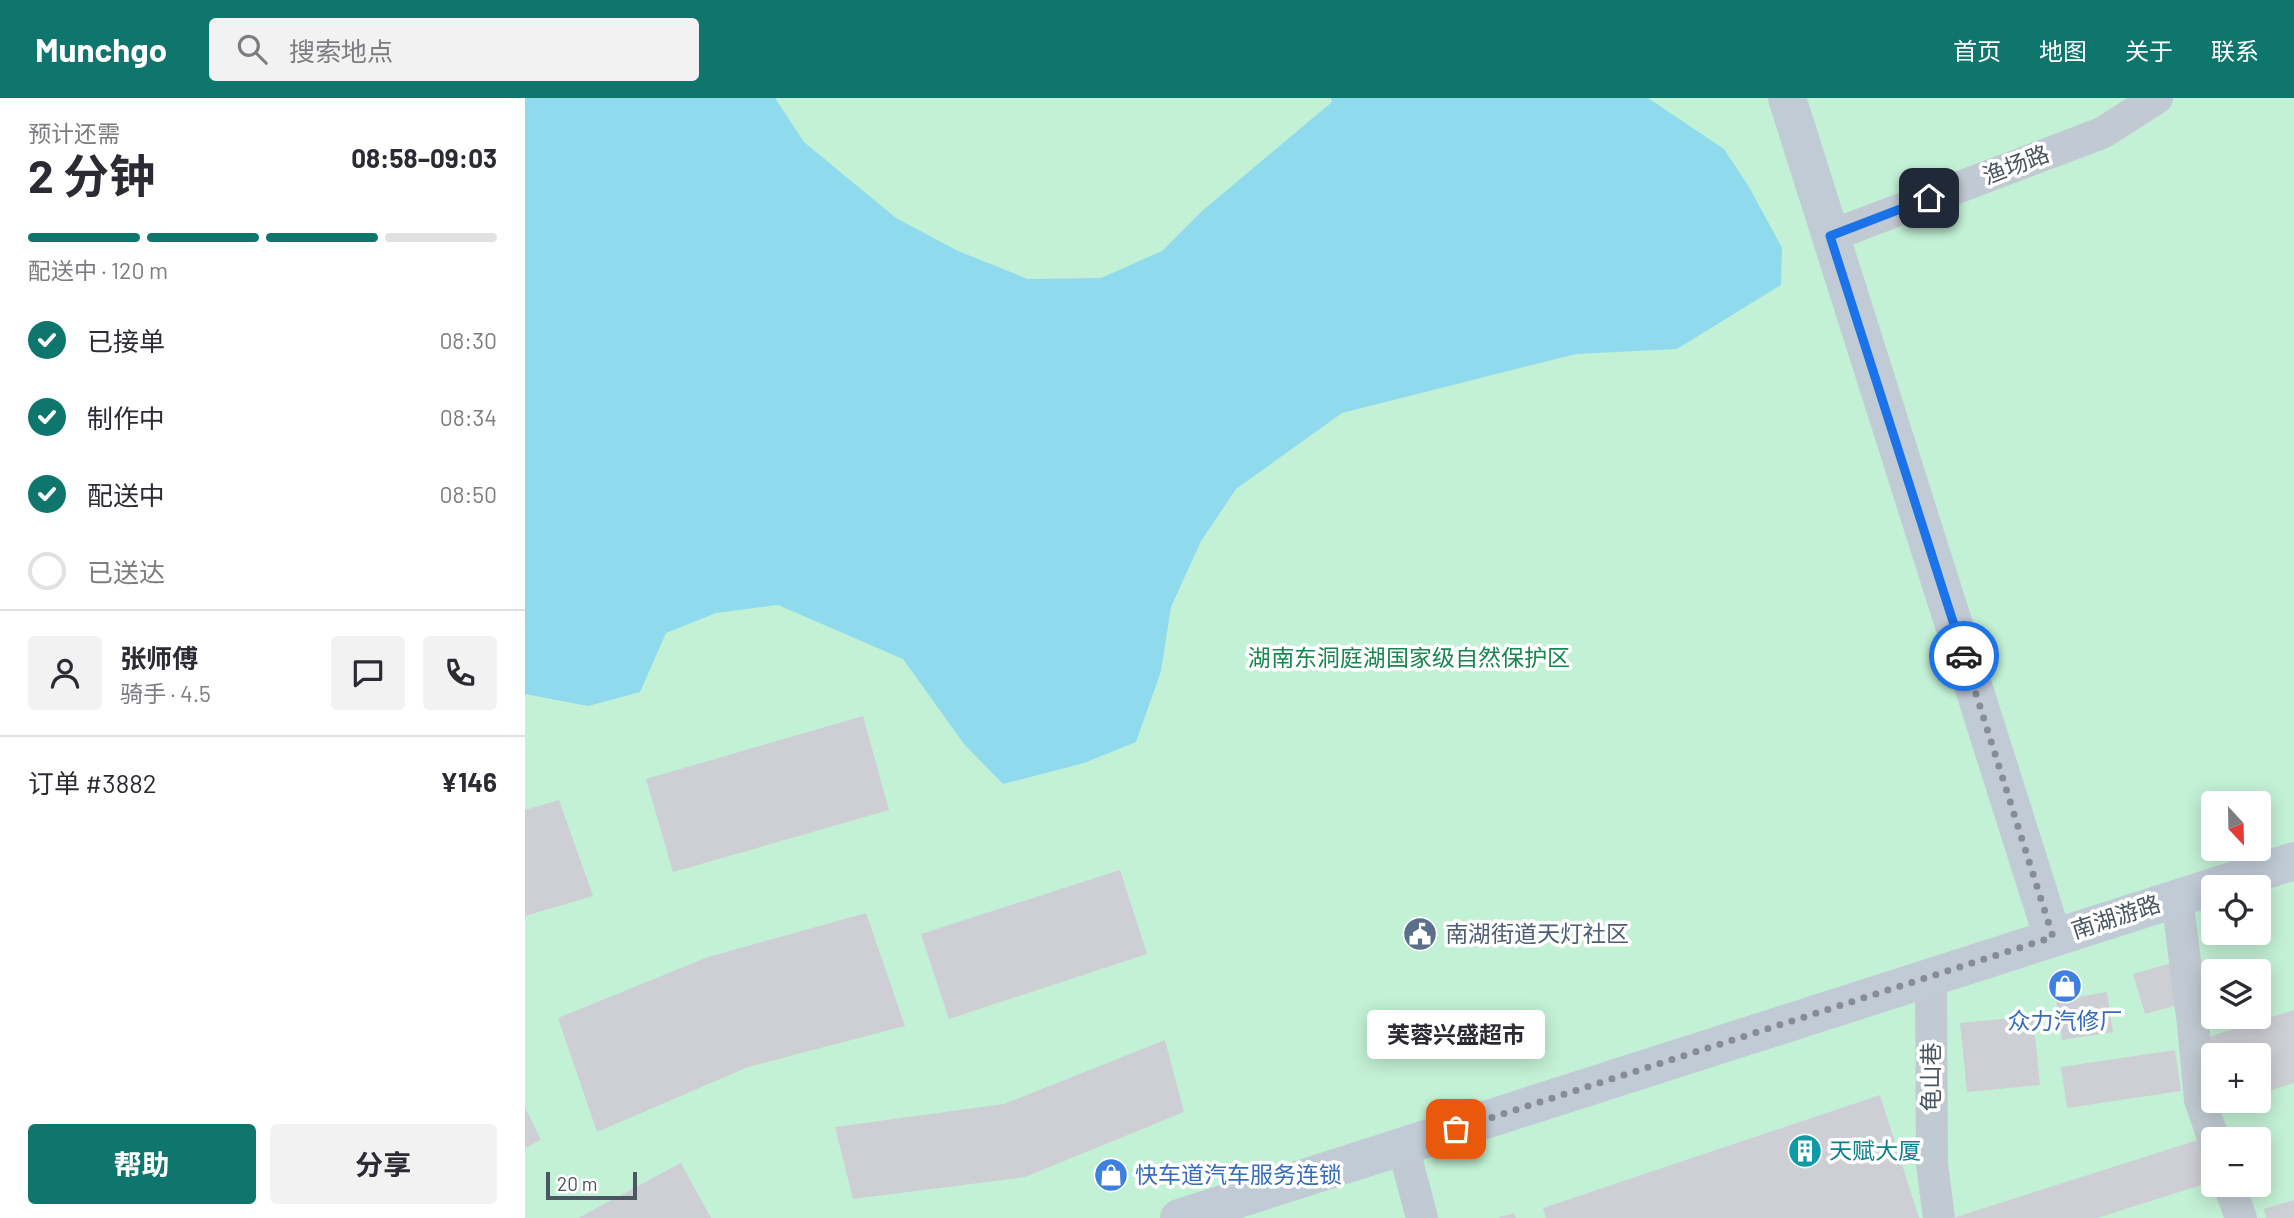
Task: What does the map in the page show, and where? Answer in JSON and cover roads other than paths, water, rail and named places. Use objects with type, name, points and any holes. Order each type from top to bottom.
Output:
[{"type":"street","points":[[1787,98],[2053,937]]},
{"type":"street","name":"渔场路","points":[[1830,236],[2102,133],[2157,98]]},
{"type":"street","name":"南湖游路","points":[[1179,1218],[2294,861]]},
{"type":"street","points":[[2177,898],[2200,1100],[2209,1127]]},
{"type":"street","name":"龟山巷","points":[[1931,977],[1931,1164],[1939,1218]]},
{"type":"street","points":[[1403,1146],[1422,1218]]},
{"type":"street","points":[[2233,1197],[2241,1218]]},
{"type":"water","points":[[525,98],[775,98],[804,142],[896,218],[958,251],[1028,279],[1101,278],[1162,251],[1202,211],[1332,102],[1331,98],[1648,98],[1724,149],[1749,187],[1782,248],[1781,285],[1677,349],[1576,354],[1342,413],[1236,489],[1201,541],[1171,607],[1161,671],[1136,742],[1084,763],[1003,784],[964,744],[903,659],[778,605],[716,613],[666,633],[640,692],[588,706],[525,694]]},
{"type":"place","name":"南湖街道天灯社区","points":[[1420,934]]},
{"type":"place","name":"众力汽修厂","points":[[2065,986]]},
{"type":"place","name":"芙蓉兴盛超市","points":[[1456,1129]]},
{"type":"place","name":"天赋大厦","points":[[1805,1151]]},
{"type":"place","name":"快车道汽车服务连锁","points":[[1111,1175]]},
{"type":"park label","name":"湖南东洞庭湖国家级自然保护区","points":[[1409,658]]}]
